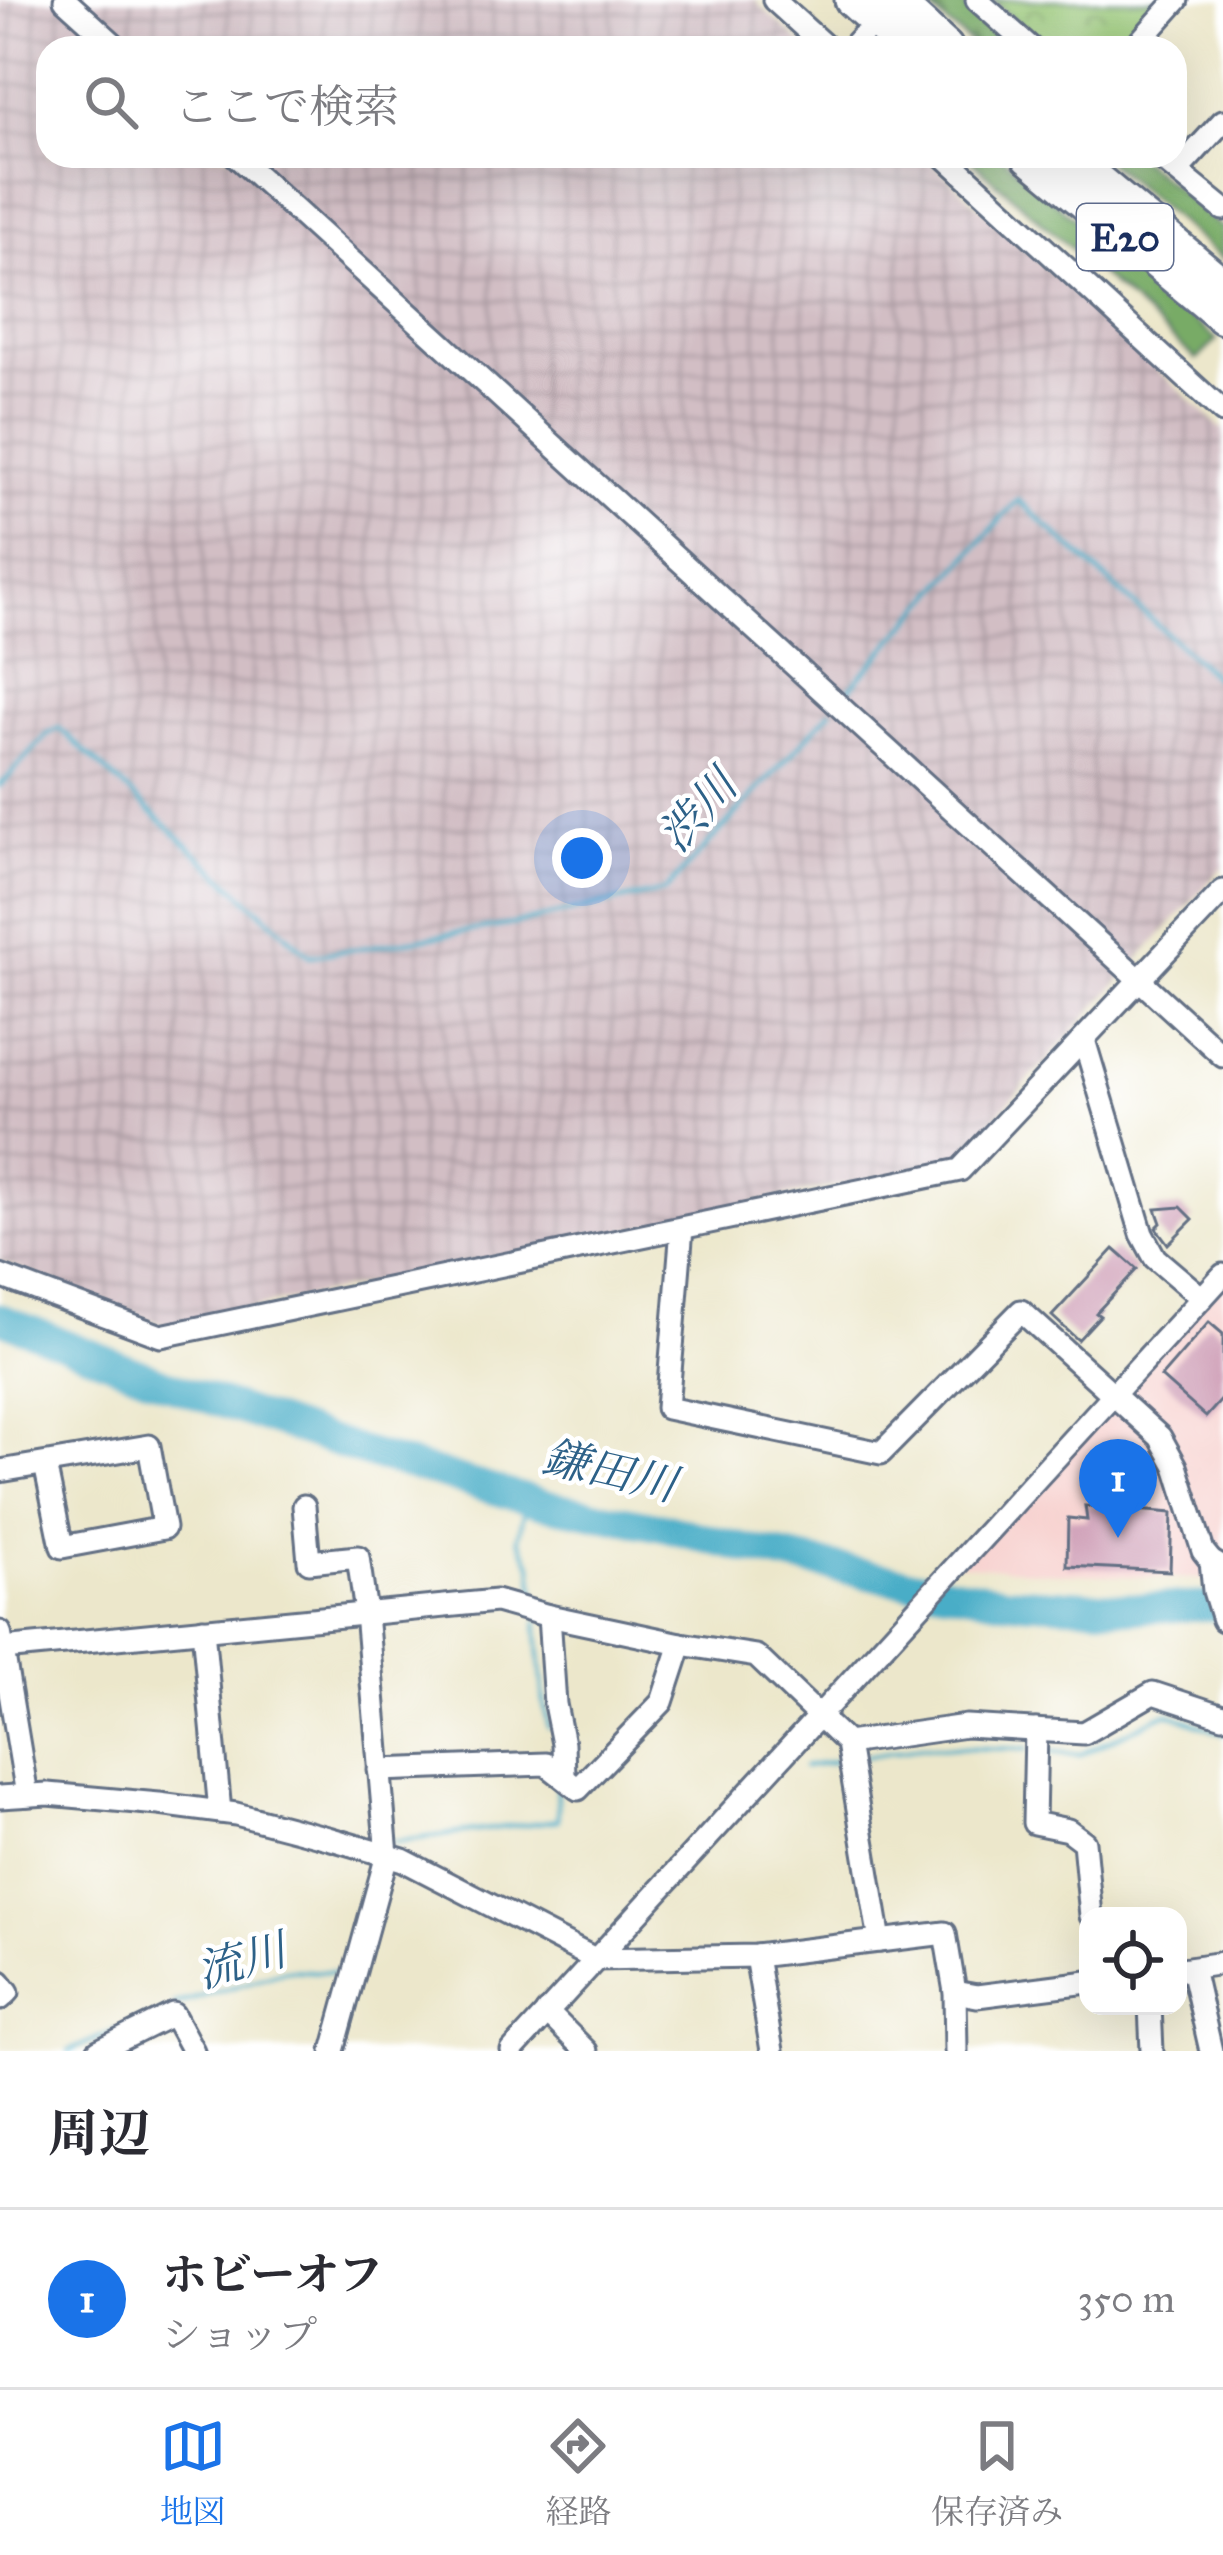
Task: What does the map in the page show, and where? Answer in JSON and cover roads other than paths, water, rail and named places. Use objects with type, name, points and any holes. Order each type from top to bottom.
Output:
[{"type":"highway","points":[[852,0],[892,36]]},
{"type":"highway","points":[[893,0],[933,36]]},
{"type":"highway","name":"E20","points":[[1043,168],[1223,317]]},
{"type":"highway","name":"E20","points":[[1082,168],[1223,285]]},
{"type":"street","points":[[65,0],[105,36]]},
{"type":"street","points":[[774,0],[814,36]]},
{"type":"street","points":[[977,0],[1017,36]]},
{"type":"street","points":[[1145,36],[1177,0]]},
{"type":"street","points":[[1187,160],[1223,121]]},
{"type":"street","points":[[249,168],[1223,1057]]},
{"type":"street","points":[[958,168],[1219,398]]},
{"type":"street","points":[[1173,168],[1223,209]]},
{"type":"street","points":[[1177,171],[1180,168]]},
{"type":"street","points":[[0,1276],[161,1336],[960,1170],[1223,892]]},
{"type":"street","points":[[1084,1040],[1142,1234],[1155,1258],[1202,1298]]},
{"type":"street","points":[[682,1228],[667,1408],[881,1453],[1021,1311],[1148,1425],[1170,1452],[1203,1551],[1217,1564],[1214,1592],[1223,1620]]},
{"type":"street","points":[[512,2051],[1223,1275]]},
{"type":"street","points":[[0,1471],[45,1463],[149,1446],[164,1528],[62,1546],[45,1463]]},
{"type":"street","points":[[304,1506],[309,1562],[358,1558],[387,1855],[333,2051]]},
{"type":"street","points":[[27,1795],[1,1640],[203,1629],[496,1601],[681,1644],[756,1656],[847,1743],[880,1941]]},
{"type":"street","points":[[549,1616],[563,1775]]},
{"type":"street","points":[[203,1629],[220,1812]]},
{"type":"street","points":[[379,1771],[547,1764],[578,1789],[662,1702],[681,1644]]},
{"type":"street","points":[[847,1743],[966,1726],[1084,1733],[1153,1693],[1223,1716]]},
{"type":"street","points":[[1036,1730],[1034,1823],[1068,1830],[1084,1842],[1089,1907]]},
{"type":"street","points":[[0,1797],[159,1804],[236,1814],[387,1855],[596,1959],[756,1956],[945,1933],[955,1991],[956,2051]]},
{"type":"street","points":[[756,1956],[772,2051]]},
{"type":"street","points":[[1187,1969],[1223,1963]]},
{"type":"street","points":[[1187,1976],[1210,2051]]},
{"type":"street","points":[[0,1982],[8,1992],[0,2000]]},
{"type":"street","points":[[955,1991],[976,1996],[1079,1983]]},
{"type":"street","points":[[547,2012],[586,2051]]},
{"type":"street","points":[[98,2051],[173,2014],[193,2051]]},
{"type":"street","points":[[1150,2015],[1152,2051]]},
{"type":"waterway","name":"渋川","points":[[842,697],[1018,500],[1223,684]]},
{"type":"waterway","name":"渋川","points":[[0,786],[59,728],[310,956],[514,924],[665,891],[831,711]]},
{"type":"waterway","name":"鎌田川","points":[[0,1318],[180,1389],[366,1453],[543,1504],[1003,1600],[1136,1608],[1223,1606]]},
{"type":"waterway","points":[[527,1500],[518,1538],[532,1566],[536,1603]]},
{"type":"waterway","points":[[537,1621],[549,1728]]},
{"type":"waterway","name":"流川","points":[[1044,1751],[1079,1755],[1167,1713],[1223,1734]]},
{"type":"waterway","name":"流川","points":[[860,1757],[922,1747],[1027,1749]]},
{"type":"waterway","name":"流川","points":[[804,1767],[842,1760]]},
{"type":"waterway","name":"流川","points":[[394,1842],[558,1820],[556,1781]]},
{"type":"waterway","name":"流川","points":[[175,2005],[287,1970],[344,1973],[371,1874]]},
{"type":"waterway","name":"流川","points":[[69,2051],[115,2031]]},
{"type":"place","name":"ホビーオフ","points":[[1118,1538]]}]
